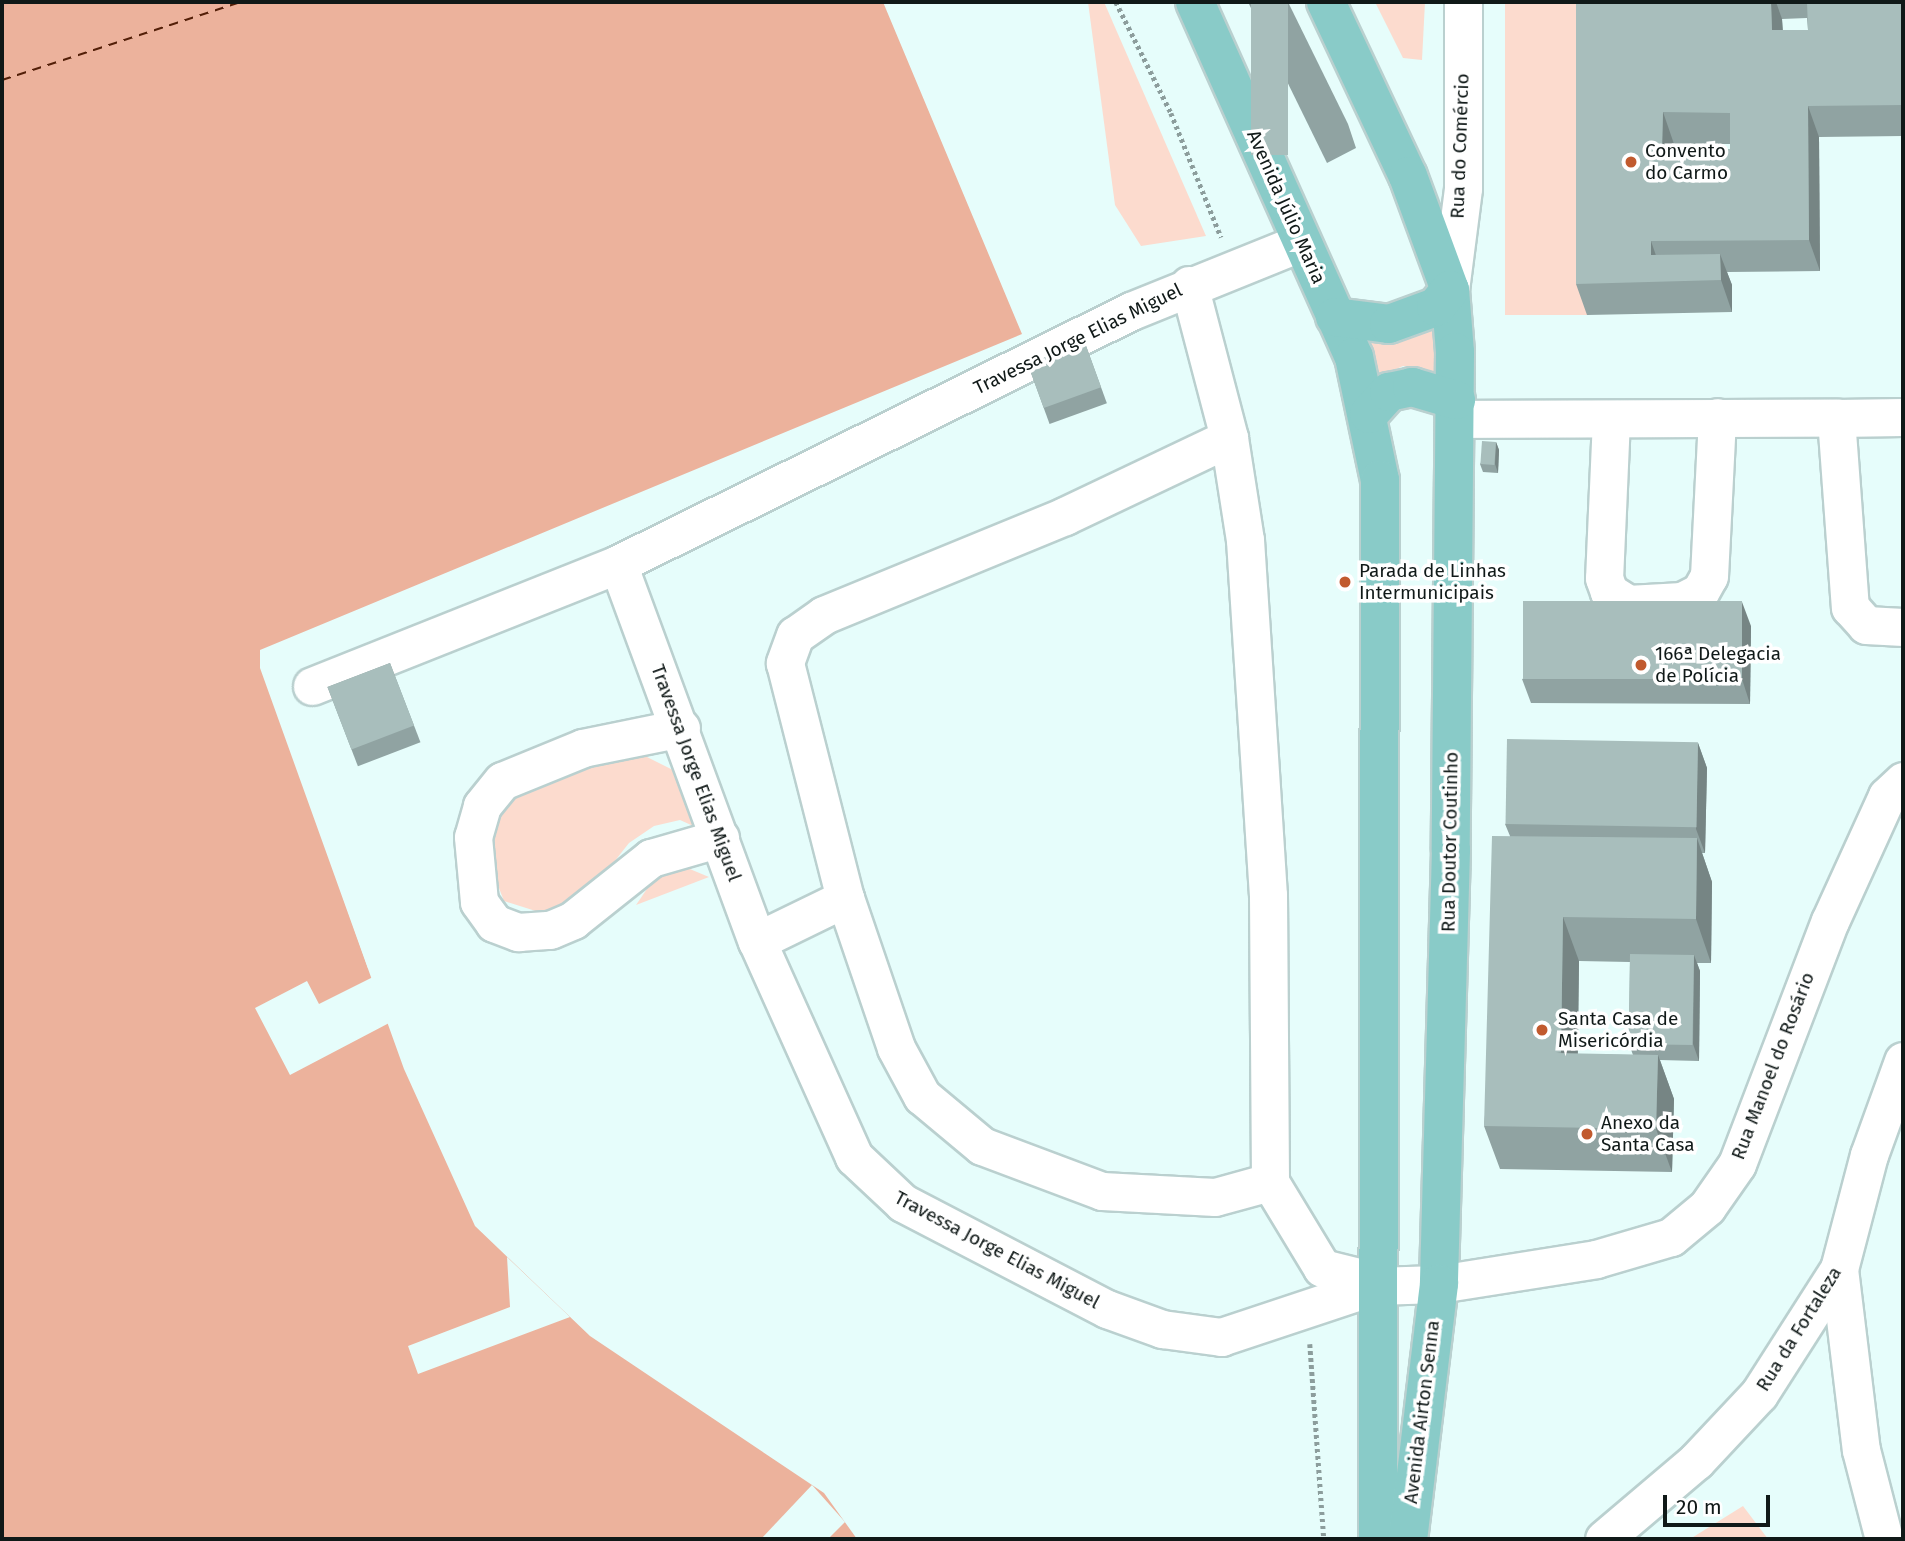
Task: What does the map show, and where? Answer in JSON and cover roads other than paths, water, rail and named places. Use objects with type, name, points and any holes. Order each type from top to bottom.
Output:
[{"type":"main road","name":"Avenida Júlio Maria","points":[[1195,2],[1335,317],[1369,414]]},
{"type":"main road","points":[[1326,2],[1408,176],[1450,290],[1456,410]]},
{"type":"main road","points":[[1335,317],[1389,324],[1436,307],[1450,290]]},
{"type":"main road","points":[[1374,1283],[1383,601],[1380,480],[1369,414],[1390,392],[1412,387],[1456,410]]},
{"type":"main road","name":"Rua Doutor Coutinho","points":[[1439,1284],[1456,410]]},
{"type":"main road","name":"Avenida Airton Senna","points":[[1374,1283],[1378,1539]]},
{"type":"main road","name":"Avenida Airton Senna","points":[[1408,1539],[1439,1284]]},
{"type":"street","name":"Rua do Comércio","points":[[1450,290],[1463,188],[1463,2]]},
{"type":"street","name":"Travessa Jorge Elias Miguel","points":[[1302,242],[1189,285],[618,564],[681,728],[757,941],[854,1157],[903,1203],[1107,1309],[1162,1329],[1221,1337],[1311,1308],[1374,1283]]},
{"type":"street","points":[[1189,285],[1228,438],[1261,710],[1270,1182],[1322,1268],[1374,1283]]},
{"type":"street","points":[[1456,410],[1611,419],[1903,416]]},
{"type":"street","points":[[1611,419],[1604,578],[1609,592],[1628,604],[1682,601],[1700,592],[1709,576],[1717,418]]},
{"type":"street","points":[[1836,418],[1850,607],[1866,625],[1903,627]]},
{"type":"street","points":[[1228,438],[1065,516],[824,615],[795,635],[785,663],[789,693],[845,898],[897,1048],[922,1096],[982,1146],[1102,1191],[1215,1197],[1270,1182]]},
{"type":"street","points":[[313,686],[618,564]]},
{"type":"street","points":[[681,728],[583,748],[502,780],[482,806],[473,837],[479,902],[494,923],[518,932],[550,930],[573,920],[650,858],[720,838]]},
{"type":"street","name":"Rua Manoel do Rosário","points":[[1374,1283],[1439,1284],[1638,1250],[1671,1237],[1707,1206],[1737,1164],[1830,921],[1887,796],[1903,781]]},
{"type":"street","points":[[757,941],[845,898]]},
{"type":"street","name":"Rua da Fortaleza","points":[[1604,1539],[1696,1461],[1759,1394],[1839,1269],[1869,1155],[1903,1061]]},
{"type":"street","points":[[1839,1269],[1861,1450],[1884,1539]]},
{"type":"place","name":"Convento do Carmo","points":[[1631,162]]},
{"type":"place","name":"Parada de Linhas Intermunicipais","points":[[1345,582]]},
{"type":"place","name":"166ª Delegacia de Polícia","points":[[1641,665]]},
{"type":"place","name":"Santa Casa de Misericórdia","points":[[1542,1030]]},
{"type":"place","name":"Anexo da Santa Casa","points":[[1587,1134]]}]
